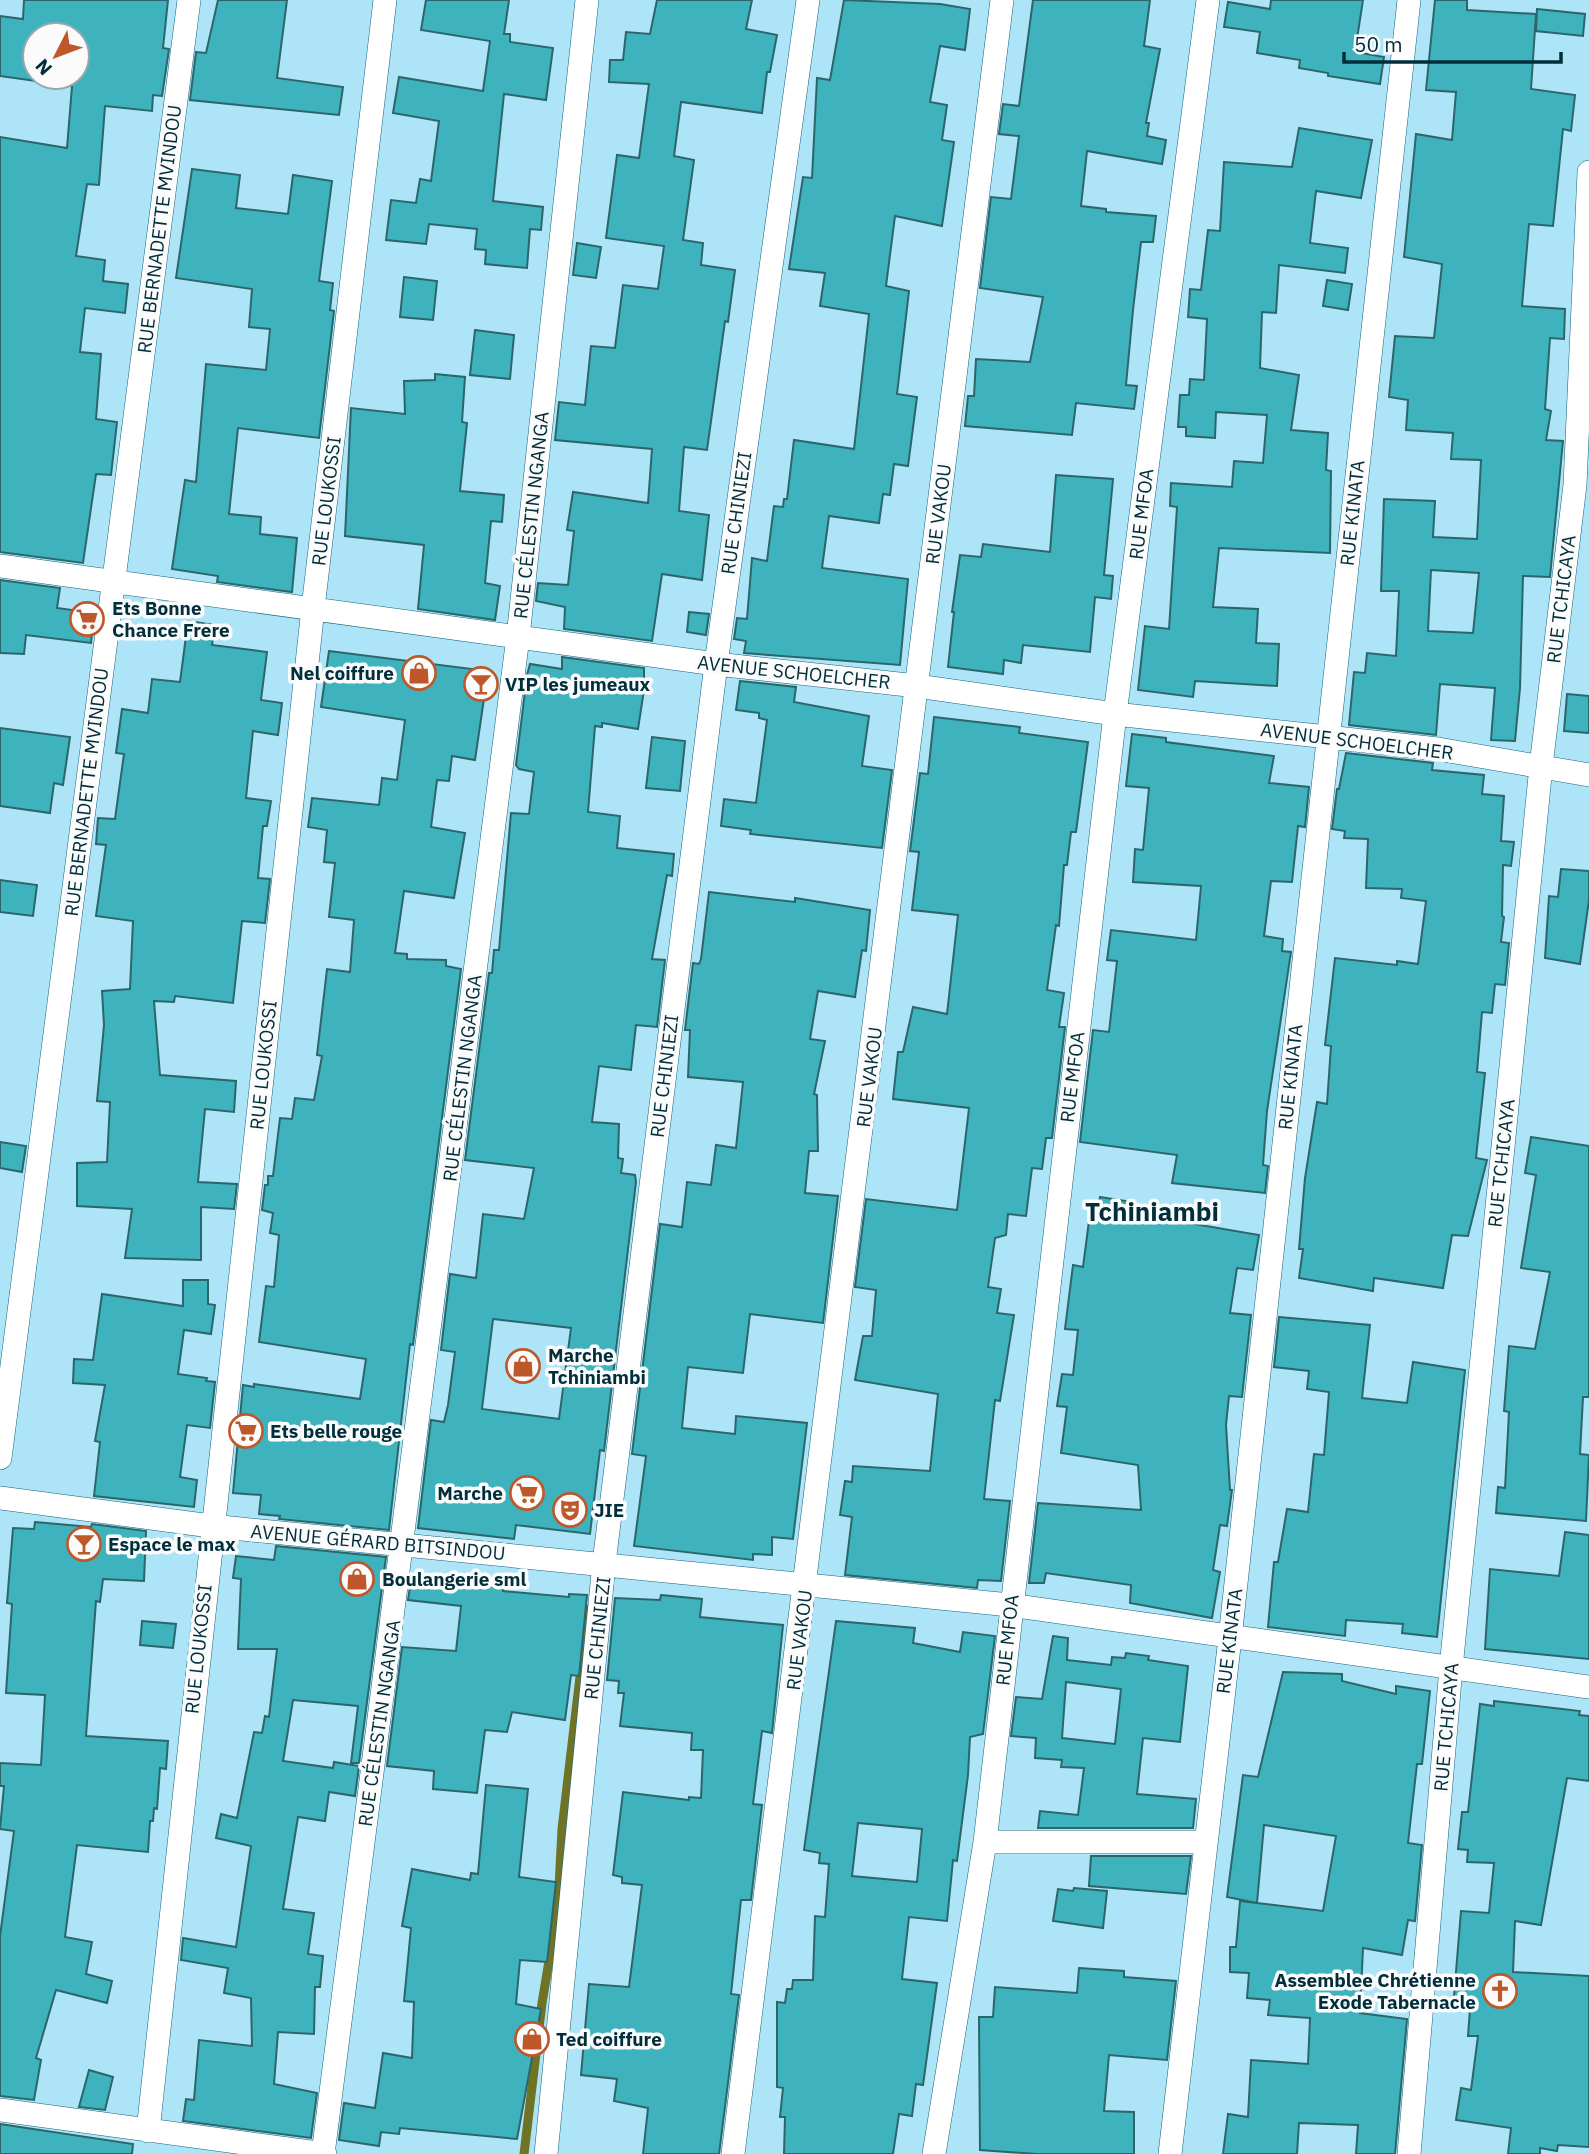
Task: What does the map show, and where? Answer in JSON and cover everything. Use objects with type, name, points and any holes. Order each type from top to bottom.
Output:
[{"type":"street","name":"RUE BERNADETTE MVINDOU","points":[[0,1458],[189,0]]},
{"type":"street","name":"RUE LOUKOSSI","points":[[148,2131],[211,1526],[313,608],[385,0]]},
{"type":"street","name":"RUE CÉLESTIN NGANGA","points":[[324,2154],[518,637],[587,0]]},
{"type":"street","name":"RUE CHINIEZI","points":[[546,2154],[604,1563],[716,664],[808,0]]},
{"type":"street","name":"RUE VAKOU","points":[[733,2154],[1002,0]]},
{"type":"street","name":"RUE MFOA","points":[[934,2154],[985,1842],[1010,1605],[1115,714],[1208,0]]},
{"type":"street","name":"RUE KINATA","points":[[1170,2154],[1230,1639],[1409,0]]},
{"type":"street","name":"RUE TCHICAYA","points":[[1409,2154],[1451,1668],[1541,766],[1575,485],[1589,172]]},
{"type":"street","name":"AVENUE SCHOELCHER","points":[[0,566],[716,664],[917,686],[1115,714],[1438,749],[1589,775]]},
{"type":"street","name":"AVENUE GÉRARD BITSINDOU","points":[[0,1498],[211,1526],[1010,1605],[1230,1639],[1589,1687]]},
{"type":"street","points":[[985,1842],[1205,1842]]},
{"type":"street","points":[[0,2110],[324,2154]]},
{"type":"building","points":[[24,0],[168,0],[163,48],[169,49],[162,96],[153,95],[152,111],[105,106],[99,185],[87,184],[76,256],[105,260],[103,281],[128,284],[125,313],[85,308],[80,352],[101,354],[96,419],[117,422],[111,475],[96,474],[83,563],[0,552],[0,137],[67,148],[72,91],[91,91],[91,21],[21,21],[21,79],[0,76],[0,16],[23,19]]},
{"type":"building","points":[[218,0],[287,0],[277,78],[343,87],[339,115],[190,100],[196,52],[206,53]]},
{"type":"building","points":[[426,0],[509,0],[504,34],[510,34],[510,42],[553,48],[546,100],[504,94],[493,201],[543,207],[541,230],[530,229],[527,268],[485,264],[486,250],[475,249],[477,229],[429,224],[426,244],[386,240],[391,200],[416,203],[420,179],[431,181],[439,121],[393,113],[399,77],[483,91],[490,41],[421,30]]},
{"type":"building","points":[[657,0],[752,0],[746,29],[777,35],[770,72],[767,72],[762,113],[681,102],[674,156],[694,160],[683,240],[703,243],[701,265],[735,270],[707,450],[684,447],[679,511],[709,515],[702,580],[662,574],[652,641],[564,629],[565,607],[536,601],[538,583],[568,585],[574,531],[567,530],[573,492],[648,503],[652,449],[555,440],[559,402],[585,405],[591,346],[615,348],[623,285],[658,289],[664,246],[606,238],[617,155],[639,158],[649,84],[609,82],[610,60],[623,60],[626,32],[650,34]]},
{"type":"building","points":[[844,0],[940,4],[970,9],[965,50],[940,46],[930,102],[947,105],[942,140],[954,142],[942,226],[895,216],[886,286],[909,291],[897,394],[917,397],[908,466],[894,464],[890,495],[883,494],[879,523],[829,516],[822,568],[908,579],[900,665],[744,653],[746,641],[734,639],[737,618],[747,619],[752,558],[767,561],[774,506],[783,507],[784,499],[787,499],[794,440],[854,449],[869,314],[820,306],[825,273],[789,269],[803,177],[812,178],[817,78],[830,80]]},
{"type":"building","points":[[1033,0],[1150,0],[1144,46],[1160,49],[1146,123],[1149,123],[1147,136],[1166,140],[1162,164],[1087,151],[1081,206],[1106,209],[1106,212],[1156,216],[1153,242],[1141,242],[1133,310],[1126,385],[1137,386],[1134,409],[1076,403],[1072,435],[965,426],[968,396],[974,396],[976,359],[1030,362],[1043,297],[980,288],[991,197],[1011,199],[1019,136],[999,134],[1003,104],[1019,106]]},
{"type":"building","points":[[1271,0],[1363,0],[1355,52],[1384,57],[1380,84],[1328,76],[1328,73],[1299,68],[1300,60],[1257,53],[1260,32],[1224,27],[1228,2],[1270,9]]},
{"type":"building","points":[[1435,0],[1467,0],[1467,10],[1536,14],[1531,89],[1575,95],[1571,131],[1563,129],[1553,226],[1529,224],[1522,306],[1565,309],[1564,339],[1550,338],[1545,409],[1551,411],[1546,440],[1563,441],[1550,577],[1523,576],[1520,688],[1515,741],[1491,740],[1495,688],[1440,684],[1436,735],[1349,725],[1354,672],[1365,673],[1367,653],[1396,656],[1399,591],[1381,591],[1384,499],[1435,501],[1433,537],[1477,539],[1481,460],[1451,459],[1453,433],[1406,430],[1408,400],[1389,397],[1395,336],[1434,338],[1442,264],[1404,257],[1416,134],[1452,140],[1456,92],[1426,90]],"holes":[[[1431,570],[1479,573],[1473,633],[1428,631]]]},
{"type":"building","points":[[1537,9],[1585,14],[1583,36],[1536,31]]},
{"type":"building","points":[[1299,128],[1372,140],[1361,198],[1316,191],[1310,243],[1348,248],[1345,273],[1279,265],[1276,313],[1262,312],[1260,368],[1299,375],[1291,430],[1328,433],[1326,470],[1331,471],[1330,553],[1219,548],[1213,607],[1258,609],[1256,643],[1279,644],[1277,686],[1195,681],[1193,697],[1138,690],[1145,626],[1169,629],[1177,507],[1170,506],[1171,483],[1232,487],[1234,461],[1263,463],[1267,415],[1216,412],[1215,438],[1186,436],[1186,427],[1178,427],[1180,395],[1189,395],[1190,379],[1204,380],[1207,319],[1188,317],[1190,289],[1201,290],[1208,230],[1220,231],[1224,162],[1292,167]]},
{"type":"building","points":[[192,169],[240,175],[236,208],[288,214],[293,175],[332,181],[319,281],[333,283],[330,310],[334,311],[319,438],[238,428],[229,514],[261,517],[260,534],[297,538],[292,592],[217,582],[218,576],[172,569],[185,480],[196,482],[206,364],[266,370],[270,329],[249,327],[252,289],[176,278]]},
{"type":"building","points":[[577,243],[601,247],[596,278],[573,275]]},
{"type":"building","points":[[404,277],[437,281],[433,320],[400,317]]},
{"type":"building","points":[[1327,280],[1352,284],[1348,310],[1323,306]]},
{"type":"building","points":[[475,330],[514,335],[510,379],[470,375]]},
{"type":"building","points":[[435,374],[465,377],[462,422],[467,423],[460,491],[504,495],[502,522],[491,521],[485,583],[500,586],[495,620],[418,609],[424,545],[345,536],[351,408],[405,414],[404,381],[435,380]]},
{"type":"building","points":[[1056,475],[1113,479],[1104,575],[1113,576],[1111,599],[1095,597],[1090,652],[1023,645],[1021,663],[1004,660],[1003,674],[948,667],[960,555],[981,557],[983,544],[1050,552]]},
{"type":"building","points":[[0,580],[60,588],[57,608],[94,613],[91,643],[26,635],[24,654],[0,653]]},
{"type":"building","points":[[689,612],[709,614],[706,635],[687,632]]},
{"type":"building","points":[[188,621],[215,625],[212,645],[267,652],[261,700],[282,703],[278,735],[253,731],[246,798],[271,801],[267,826],[263,826],[258,878],[270,879],[265,923],[242,921],[233,1003],[175,996],[174,1002],[154,1001],[160,1075],[236,1081],[234,1112],[205,1109],[198,1182],[237,1184],[234,1209],[201,1207],[201,1260],[125,1258],[132,1209],[77,1206],[77,1163],[107,1162],[110,1102],[97,1101],[104,1025],[102,991],[130,989],[133,921],[96,916],[106,845],[96,844],[98,818],[115,819],[124,754],[116,753],[122,709],[148,713],[152,679],[180,682]]},
{"type":"building","points":[[329,651],[488,671],[475,760],[452,756],[449,781],[437,780],[431,827],[465,833],[454,898],[404,891],[395,953],[407,954],[407,959],[446,960],[446,966],[461,969],[413,1345],[410,1344],[389,1530],[279,1519],[280,1516],[259,1514],[261,1495],[233,1493],[243,1385],[254,1387],[254,1384],[360,1399],[366,1359],[259,1342],[266,1286],[274,1287],[279,1235],[270,1233],[273,1213],[262,1210],[265,1185],[268,1185],[268,1176],[273,1176],[280,1118],[292,1119],[295,1098],[314,1100],[322,1056],[317,1055],[327,969],[350,972],[354,920],[329,917],[335,863],[324,862],[327,830],[308,827],[312,798],[379,805],[382,778],[397,780],[405,720],[321,707]]},
{"type":"building","points":[[562,657],[644,668],[644,690],[638,729],[602,723],[602,727],[595,726],[588,812],[620,816],[617,848],[674,854],[672,876],[667,875],[652,959],[665,960],[657,1027],[636,1025],[631,1070],[599,1066],[592,1122],[619,1124],[618,1158],[623,1159],[621,1173],[635,1175],[636,1182],[604,1451],[600,1450],[590,1534],[516,1525],[514,1539],[418,1528],[431,1420],[444,1422],[455,1352],[441,1350],[450,1274],[476,1278],[483,1214],[524,1219],[534,1168],[465,1160],[489,973],[492,973],[494,950],[499,950],[511,813],[529,814],[534,772],[519,769],[516,765],[527,675],[530,664],[562,669]],"holes":[[[493,1319],[571,1328],[559,1419],[482,1409]]]},
{"type":"building","points":[[740,681],[796,687],[794,702],[869,716],[862,766],[892,770],[882,848],[750,834],[751,830],[721,826],[724,799],[756,803],[767,720],[759,718],[759,713],[736,710]]},
{"type":"building","points":[[1567,694],[1589,696],[1589,733],[1564,731]]},
{"type":"building","points":[[934,717],[1020,727],[1019,733],[1088,742],[1076,832],[1071,832],[1067,865],[1064,865],[1059,926],[1056,925],[1047,990],[1064,993],[1059,1027],[1065,1027],[1052,1138],[1046,1138],[1042,1169],[1032,1168],[1026,1216],[1008,1214],[1006,1235],[995,1238],[988,1287],[1001,1289],[997,1313],[1014,1315],[1000,1401],[995,1400],[984,1499],[1010,1501],[1001,1581],[978,1580],[977,1588],[845,1575],[852,1517],[840,1515],[845,1481],[852,1482],[853,1466],[930,1471],[938,1394],[855,1380],[863,1336],[872,1336],[876,1290],[855,1287],[866,1199],[957,1210],[969,1108],[893,1099],[898,1052],[903,1052],[913,1007],[947,1014],[958,915],[912,910],[919,852],[910,851],[920,773],[928,774]]},
{"type":"building","points":[[0,728],[70,737],[63,785],[54,783],[50,813],[0,806]]},
{"type":"building","points":[[1132,734],[1166,738],[1166,742],[1274,756],[1269,783],[1309,787],[1305,827],[1298,826],[1292,882],[1271,881],[1264,936],[1283,939],[1282,951],[1291,952],[1267,1111],[1263,1165],[1268,1166],[1265,1193],[1172,1183],[1177,1155],[1080,1142],[1093,1030],[1109,1032],[1117,961],[1107,960],[1111,930],[1196,940],[1201,886],[1133,882],[1135,849],[1143,850],[1149,788],[1126,786]]},
{"type":"building","points":[[652,737],[685,741],[680,791],[646,788]]},
{"type":"building","points":[[1346,753],[1433,763],[1432,770],[1484,775],[1482,794],[1504,796],[1501,841],[1514,842],[1511,866],[1503,865],[1504,917],[1501,942],[1509,943],[1505,985],[1495,984],[1492,1013],[1482,1012],[1477,1072],[1485,1073],[1476,1158],[1487,1160],[1468,1236],[1452,1235],[1443,1288],[1374,1278],[1373,1291],[1299,1278],[1303,1249],[1299,1249],[1305,1178],[1317,1102],[1327,1104],[1331,1046],[1325,1045],[1335,958],[1397,965],[1397,961],[1418,964],[1426,901],[1401,898],[1402,889],[1366,888],[1368,839],[1344,838],[1345,831],[1332,829],[1337,789]]},
{"type":"building","points":[[1561,869],[1589,871],[1589,900],[1580,964],[1545,958],[1549,896],[1558,897]]},
{"type":"building","points":[[0,880],[37,885],[33,916],[0,912]]},
{"type":"building","points":[[709,892],[795,902],[795,898],[870,910],[866,951],[862,950],[855,997],[818,991],[810,1039],[825,1041],[814,1094],[817,1095],[818,1151],[809,1151],[805,1193],[838,1196],[823,1323],[750,1314],[743,1373],[688,1367],[682,1428],[735,1434],[736,1416],[807,1423],[793,1539],[772,1537],[772,1555],[753,1554],[753,1560],[634,1546],[646,1456],[632,1454],[660,1224],[682,1227],[687,1182],[711,1185],[716,1145],[736,1148],[743,1082],[688,1077],[690,1030],[685,1030],[693,963],[699,964],[701,959]]},
{"type":"building","points":[[1531,1137],[1589,1146],[1589,1397],[1583,1397],[1580,1454],[1589,1455],[1586,1521],[1496,1513],[1498,1487],[1505,1488],[1509,1412],[1504,1411],[1509,1346],[1535,1349],[1550,1272],[1521,1268],[1536,1175],[1525,1173]]},
{"type":"building","points":[[0,1142],[26,1146],[22,1172],[0,1168]]},
{"type":"building","points":[[1100,1197],[1126,1201],[1124,1212],[1259,1235],[1253,1270],[1237,1268],[1230,1313],[1251,1315],[1242,1397],[1229,1396],[1226,1425],[1232,1490],[1227,1526],[1220,1525],[1213,1570],[1220,1572],[1212,1618],[1130,1603],[1131,1585],[1046,1573],[1044,1583],[1029,1583],[1038,1503],[1141,1510],[1138,1465],[1061,1453],[1067,1407],[1057,1406],[1062,1374],[1073,1375],[1078,1330],[1065,1329],[1073,1265],[1083,1267],[1089,1221],[1096,1222]]},
{"type":"building","points":[[183,1280],[208,1280],[208,1304],[215,1305],[211,1334],[184,1330],[178,1374],[207,1378],[206,1381],[215,1382],[210,1428],[187,1425],[180,1477],[197,1480],[194,1507],[94,1496],[100,1442],[95,1441],[105,1385],[73,1383],[74,1359],[93,1360],[102,1294],[183,1306]]},
{"type":"building","points":[[1279,1317],[1370,1325],[1362,1398],[1407,1403],[1413,1362],[1465,1370],[1437,1637],[1402,1633],[1403,1624],[1346,1620],[1345,1636],[1268,1627],[1274,1562],[1278,1562],[1287,1509],[1308,1512],[1314,1454],[1324,1455],[1329,1392],[1307,1389],[1309,1371],[1274,1367]]},
{"type":"building","points":[[35,1522],[91,1527],[92,1524],[146,1531],[144,1581],[103,1579],[100,1602],[96,1601],[86,1736],[168,1741],[166,1769],[160,1768],[157,1809],[154,1808],[153,1821],[150,1821],[148,1852],[77,1845],[65,1937],[92,1942],[86,1974],[112,1981],[107,2003],[56,1990],[36,2058],[41,2060],[34,2100],[0,2096],[0,1936],[14,1831],[0,1829],[4,1786],[0,1786],[0,1763],[41,1765],[45,1695],[6,1693],[12,1604],[7,1603],[13,1528],[34,1529]]},
{"type":"building","points":[[1565,1532],[1589,1535],[1589,1659],[1485,1649],[1490,1569],[1559,1576]]},
{"type":"building","points":[[276,1546],[386,1557],[359,1763],[351,1763],[358,1706],[293,1700],[283,1761],[333,1768],[334,1762],[359,1766],[355,1796],[329,1792],[325,1821],[298,1817],[283,1909],[314,1913],[308,1954],[323,1956],[320,1987],[315,1987],[314,2034],[278,2032],[274,2084],[317,2093],[311,2138],[183,2121],[186,2099],[194,2100],[199,2040],[252,2046],[251,1998],[224,1993],[228,1968],[181,1960],[183,1938],[236,1947],[251,1846],[216,1838],[221,1814],[237,1818],[254,1732],[262,1733],[265,1716],[269,1717],[277,1649],[238,1649],[241,1579],[233,1578],[236,1556],[274,1560]]},
{"type":"building","points":[[412,1574],[504,1585],[503,1591],[569,1597],[569,1594],[587,1595],[579,1676],[571,1675],[565,1720],[512,1712],[507,1732],[485,1730],[477,1793],[433,1789],[434,1771],[387,1766],[402,1647],[456,1651],[461,1606],[408,1600]]},
{"type":"building","points":[[661,1595],[702,1599],[700,1617],[783,1625],[772,1733],[762,1731],[753,1804],[762,1805],[751,1900],[741,1900],[731,1994],[739,1995],[719,2154],[643,2154],[648,2108],[614,2101],[617,2079],[581,2075],[589,1984],[629,1987],[642,1885],[622,1883],[622,1877],[613,1875],[623,1792],[689,1800],[689,1797],[701,1798],[703,1750],[691,1750],[692,1733],[620,1726],[624,1693],[618,1693],[619,1681],[607,1680],[615,1598],[660,1600]]},
{"type":"building","points":[[142,1621],[176,1624],[173,1648],[140,1645]]},
{"type":"building","points":[[836,1621],[915,1628],[913,1643],[960,1652],[963,1632],[995,1636],[983,1734],[970,1737],[968,1775],[957,1861],[953,1860],[947,1921],[909,1917],[902,1979],[937,1983],[923,2085],[916,2084],[912,2116],[899,2114],[893,2154],[784,2154],[785,2117],[780,2117],[783,2088],[777,2087],[777,2002],[785,2003],[787,1989],[792,1989],[793,1980],[813,1980],[815,1916],[825,1917],[829,1864],[819,1863],[820,1853],[804,1850]],"holes":[[[858,1823],[922,1829],[917,1882],[852,1876]]]},
{"type":"building","points":[[1053,1636],[1068,1638],[1067,1660],[1111,1665],[1112,1657],[1125,1658],[1126,1653],[1149,1656],[1148,1660],[1188,1666],[1180,1742],[1143,1738],[1137,1794],[1196,1799],[1193,1828],[1038,1828],[1040,1811],[1078,1815],[1084,1768],[1061,1767],[1062,1760],[1035,1758],[1036,1738],[1011,1736],[1016,1697],[1042,1699]],"holes":[[[1066,1682],[1121,1689],[1115,1744],[1062,1738]]]},
{"type":"building","points":[[1283,1672],[1342,1674],[1342,1681],[1396,1694],[1396,1686],[1430,1691],[1422,1764],[1417,1764],[1408,1843],[1422,1845],[1415,1921],[1408,1920],[1402,1955],[1363,1948],[1360,2013],[1407,2019],[1395,2154],[1356,2154],[1358,2125],[1299,2123],[1297,2154],[1223,2154],[1228,2114],[1248,2117],[1251,2060],[1308,2064],[1310,2018],[1268,2015],[1270,2000],[1247,1998],[1249,1973],[1230,1972],[1230,1947],[1236,1947],[1240,1901],[1323,1911],[1336,1836],[1264,1825],[1257,1903],[1227,1897],[1243,1775],[1258,1777]]},
{"type":"building","points":[[1494,1701],[1580,1711],[1579,1715],[1589,1716],[1589,1781],[1567,1778],[1541,1925],[1515,1921],[1513,1972],[1589,1976],[1589,2147],[1558,2145],[1557,2151],[1540,2148],[1540,2154],[1508,2154],[1511,2128],[1456,2120],[1461,2088],[1471,2090],[1478,2036],[1468,2036],[1470,2009],[1453,2008],[1461,1911],[1489,1913],[1494,1863],[1467,1862],[1468,1850],[1458,1849],[1462,1812],[1468,1812],[1480,1704],[1494,1706]]},
{"type":"building","points":[[486,1785],[528,1789],[519,1877],[556,1882],[547,1962],[520,1960],[516,2004],[541,2009],[517,2139],[400,2128],[399,2134],[381,2132],[379,2146],[339,2140],[344,2103],[375,2108],[383,2053],[412,2058],[414,2002],[404,2001],[411,1928],[402,1926],[412,1869],[470,1880],[471,1873],[478,1874]]},
{"type":"building","points":[[1091,1856],[1191,1856],[1186,1894],[1089,1886]]},
{"type":"building","points":[[1074,1888],[1107,1891],[1103,1928],[1053,1921],[1058,1889],[1073,1891]]},
{"type":"building","points":[[1079,1968],[1124,1971],[1124,1977],[1176,1981],[1167,2060],[1109,2055],[1104,2111],[1134,2112],[1134,2154],[1037,2154],[980,2150],[979,2017],[993,2017],[995,1987],[1077,1993]]},
{"type":"building","points":[[89,2070],[113,2077],[105,2110],[79,2107]]},
{"type":"building","points":[[0,2124],[133,2144],[132,2154],[0,2154]]},
{"type":"waterway","points":[[524,2154],[542,2003],[558,1907],[562,1829],[588,1609]]},
{"type":"place","name":"Ets Bonne Chance Frere","points":[[87,619]]},
{"type":"place","name":"Nel coiffure","points":[[419,673]]},
{"type":"place","name":"VIP les jumeaux","points":[[481,684]]},
{"type":"place","name":"Marche Tchiniambi","points":[[523,1366]]},
{"type":"place","name":"Ets belle rouge","points":[[246,1431]]},
{"type":"place","name":"Marche","points":[[527,1493]]},
{"type":"place","name":"JIE","points":[[570,1510]]},
{"type":"place","name":"Espace le max","points":[[84,1544]]},
{"type":"place","name":"Boulangerie sml","points":[[357,1579]]},
{"type":"place","name":"Assemblee Chrétienne Exode Tabernacle","points":[[1500,1991]]},
{"type":"place","name":"Ted coiffure","points":[[532,2039]]},
{"type":"district","name":"Tchiniambi","points":[[1152,1212]]}]
